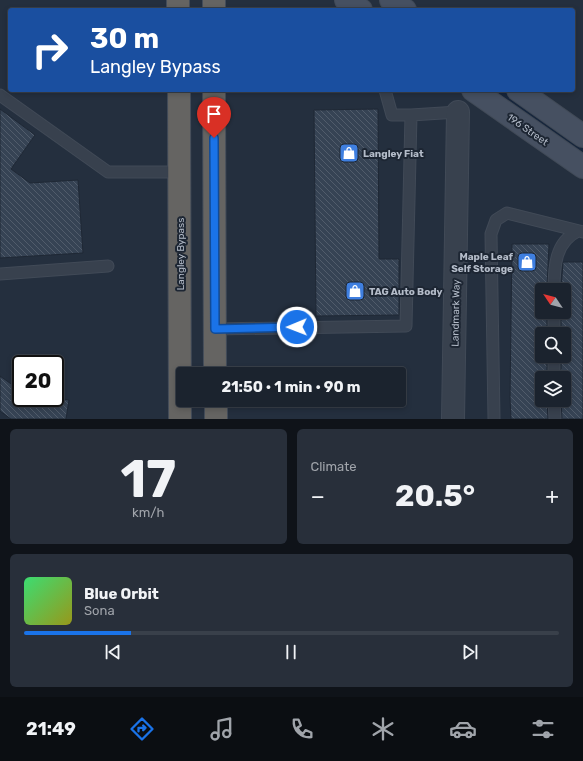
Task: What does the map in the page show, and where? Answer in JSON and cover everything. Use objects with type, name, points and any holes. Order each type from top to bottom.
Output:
[{"type":"highway","name":"Langley Bypass","points":[[179,92],[180,419]]},
{"type":"highway","points":[[214,92],[215,367]]},
{"type":"highway","points":[[216,407],[216,419]]},
{"type":"main road","points":[[346,0],[357,8]]},
{"type":"main road","points":[[391,0],[402,8]]},
{"type":"main road","name":"196 Street","points":[[476,92],[583,168]]},
{"type":"main road","points":[[521,92],[583,136]]},
{"type":"street","name":"Landmark Way","points":[[453,419],[458,112]]},
{"type":"lane","points":[[386,92],[392,115],[458,112]]},
{"type":"lane","points":[[0,95],[108,172],[180,172]]},
{"type":"lane","points":[[215,329],[406,326],[411,115]]},
{"type":"lane","points":[[494,419],[492,378],[491,234],[496,220],[506,213],[580,232]]},
{"type":"lane","points":[[554,283],[554,273],[558,252],[569,236],[580,232]]},
{"type":"lane","points":[[0,274],[108,266]]},
{"type":"lane","points":[[554,407],[555,419]]},
{"type":"building","points":[[0,109],[35,135],[11,169],[30,183],[78,180],[83,253],[0,258]]},
{"type":"building","points":[[378,109],[379,259],[399,259],[399,315],[316,316],[314,110]]},
{"type":"building","points":[[512,244],[549,244],[547,283],[535,283],[535,319],[547,319],[547,327],[535,327],[535,363],[547,363],[547,371],[535,371],[535,407],[547,407],[548,419],[511,419]]},
{"type":"building","points":[[563,262],[583,262],[583,419],[562,419],[561,407],[571,407],[571,371],[561,371],[561,363],[571,363],[571,327],[561,327],[561,319],[571,319],[571,283],[562,283]]},
{"type":"building","points":[[0,376],[12,385],[12,407],[64,407],[64,399],[69,400],[66,419],[11,419],[0,411]]},
{"type":"waterway","points":[[502,92],[583,151]]},
{"type":"place","name":"Langley Fiat","points":[[349,153]]},
{"type":"place","name":"Maple Leaf Self Storage","points":[[527,262]]},
{"type":"place","name":"TAG Auto Body","points":[[355,291]]},
{"type":"route","points":[[214,138],[215,329],[297,327]]}]
